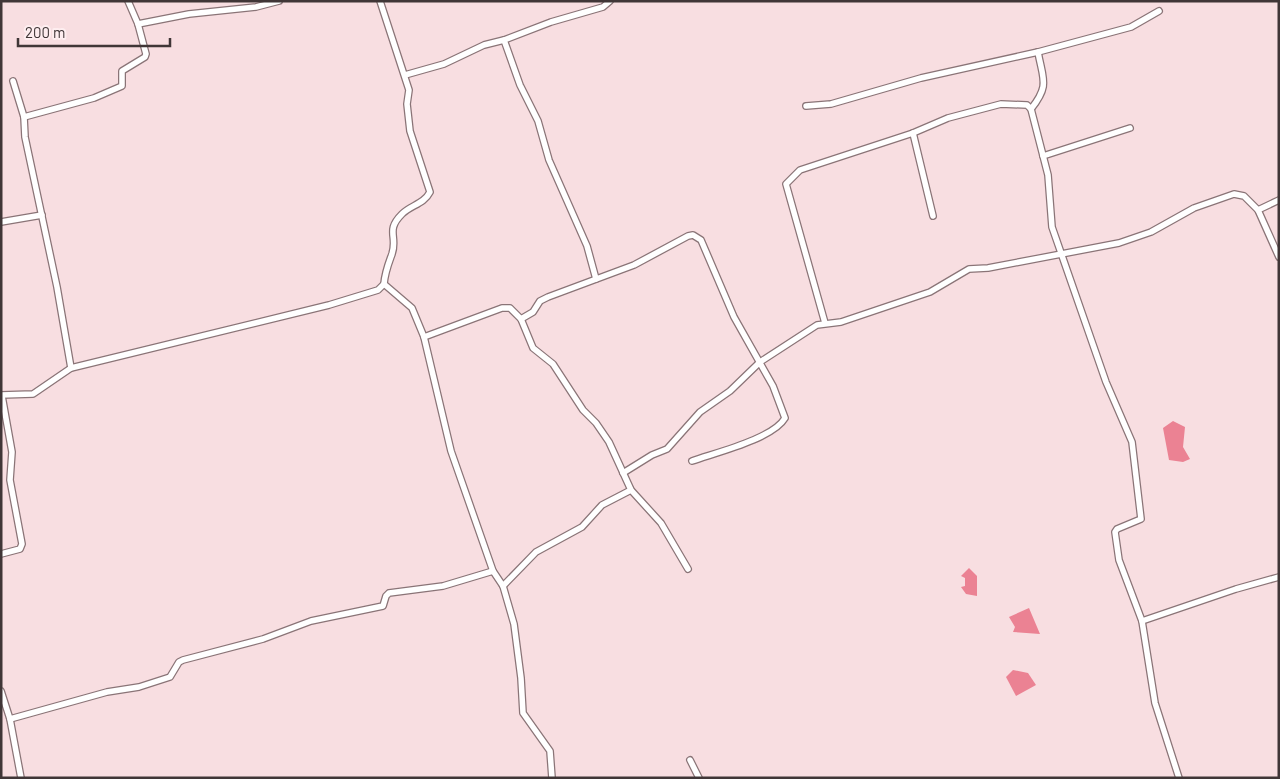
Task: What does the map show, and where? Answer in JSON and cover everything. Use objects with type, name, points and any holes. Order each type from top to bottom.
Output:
[{"type":"street","points":[[24,117],[94,98],[122,86],[124,69],[146,55],[138,24],[128,1]]},
{"type":"street","points":[[138,24],[189,14],[256,7],[279,1]]},
{"type":"street","points":[[1,554],[20,550],[22,544],[10,480],[12,452],[2,396],[33,394],[71,368],[329,305],[378,290],[384,284],[385,268],[393,252],[391,232],[393,224],[404,212],[426,199],[430,192],[410,131],[407,104],[409,90],[380,1]]},
{"type":"street","points":[[405,75],[444,64],[484,45],[504,40],[551,22],[604,7],[610,1]]},
{"type":"street","points":[[806,106],[831,104],[921,78],[1038,52],[1131,27],[1159,11]]},
{"type":"street","points":[[504,40],[520,86],[538,121],[549,160],[587,246],[596,279]]},
{"type":"street","points":[[1030,109],[1042,94],[1044,86],[1038,52]]},
{"type":"street","points":[[13,81],[24,117],[25,137],[71,368]]},
{"type":"street","points":[[825,323],[786,184],[800,170],[913,133],[948,118],[1001,104],[1028,105],[1048,175],[1052,227],[1106,382],[1132,442],[1140,519],[1117,529],[1115,532],[1119,560],[1142,621],[1155,703],[1179,778]]},
{"type":"street","points":[[1043,156],[1130,128]]},
{"type":"street","points":[[913,133],[933,216]]},
{"type":"street","points":[[623,473],[675,443],[700,412],[730,391],[760,362],[816,325],[841,322],[930,292],[969,269],[988,268],[1119,242],[1151,232],[1194,208],[1234,194],[1244,196],[1258,210],[1279,256]]},
{"type":"street","points":[[1258,210],[1279,200]]},
{"type":"street","points":[[1,222],[42,215]]},
{"type":"street","points":[[521,319],[533,312],[540,301],[634,265],[693,235],[701,240],[734,317],[773,386],[785,418],[781,425],[757,438],[692,461]]},
{"type":"street","points":[[384,284],[412,308],[424,337],[451,451],[493,571],[503,586],[514,624],[522,678],[523,713],[550,751],[552,778]]},
{"type":"street","points":[[424,337],[502,308],[510,308],[521,319],[533,348],[553,364],[583,410],[596,423],[609,442],[631,490],[661,523],[688,568]]},
{"type":"street","points":[[503,586],[536,552],[582,528],[602,505],[631,490]]},
{"type":"street","points":[[10,719],[108,692],[139,687],[170,677],[182,660],[263,639],[311,621],[383,606],[389,593],[444,586],[493,571]]},
{"type":"street","points":[[1142,621],[1236,589],[1279,577]]},
{"type":"street","points":[[1,691],[10,719],[21,778]]},
{"type":"street","points":[[690,760],[698,778]]},
{"type":"shaded area","points":[[1173,421],[1185,427],[1183,447],[1190,459],[1183,462],[1169,460],[1163,428]]},
{"type":"shaded area","points":[[969,568],[977,576],[977,596],[966,594],[961,587],[965,586],[965,578],[961,576]]},
{"type":"shaded area","points":[[1029,608],[1040,634],[1013,632],[1015,627],[1009,617]]},
{"type":"shaded area","points":[[1013,670],[1028,673],[1036,685],[1016,696],[1006,677]]}]
